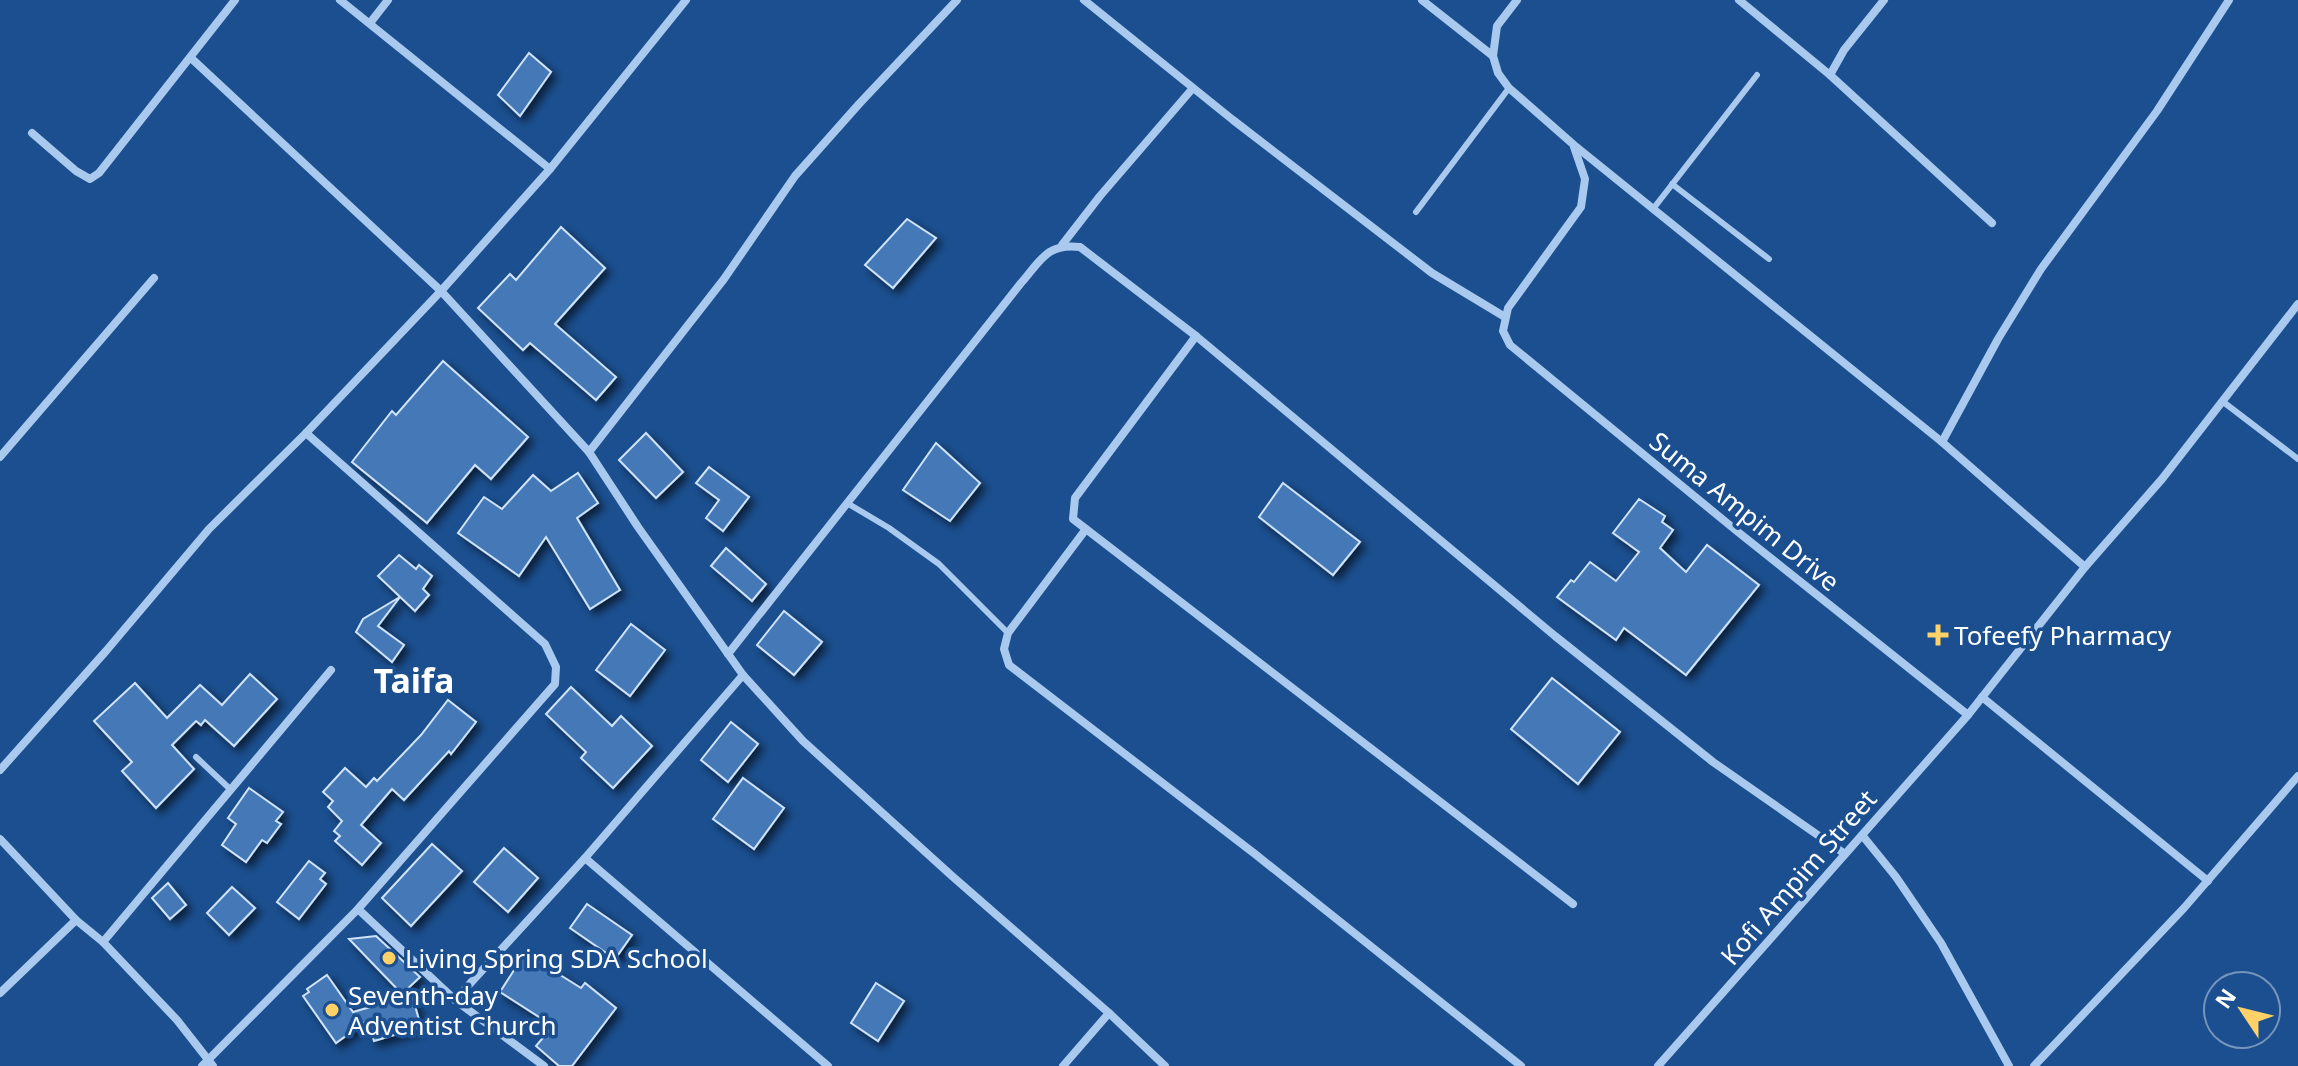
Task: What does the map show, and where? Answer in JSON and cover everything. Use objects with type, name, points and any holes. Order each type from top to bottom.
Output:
[{"type":"street","points":[[32,133],[76,171],[90,179],[99,173],[235,0]]},
{"type":"street","points":[[340,0],[550,169]]},
{"type":"street","points":[[370,23],[388,0]]},
{"type":"street","points":[[0,770],[209,529],[306,433],[441,291],[550,169],[686,0]]},
{"type":"street","points":[[589,452],[724,279],[795,176],[957,0]]},
{"type":"street","points":[[1084,0],[1432,273],[1505,317],[1508,308],[1581,207],[1585,179],[1574,145]]},
{"type":"street","points":[[1422,0],[1493,56]]},
{"type":"street","points":[[1517,0],[1497,26],[1493,56],[1498,73],[1509,88],[1574,145],[1942,442],[2085,567]]},
{"type":"street","points":[[1739,0],[1830,75],[1992,223]]},
{"type":"street","points":[[1830,75],[1844,50],[1884,0]]},
{"type":"street","points":[[1942,442],[1998,339],[2041,269],[2157,111],[2229,0]]},
{"type":"street","points":[[191,58],[441,291],[589,452],[743,675],[803,741],[1165,1066]]},
{"type":"street","points":[[728,654],[1021,283],[1050,251],[1062,245],[1193,88]]},
{"type":"street","points":[[1062,245],[1080,247],[1092,255],[1196,336],[1555,636],[1689,742],[1845,854]]},
{"type":"street","points":[[0,457],[154,278]]},
{"type":"street","name":"Kofi Ampim Street","points":[[1658,1066],[1968,715],[2085,567],[2162,479],[2298,304]]},
{"type":"street","name":"Suma Ampim Drive","points":[[1505,317],[1503,331],[1510,345],[1968,715]]},
{"type":"street","points":[[1196,336],[1075,498],[1073,519],[1573,904]]},
{"type":"street","points":[[0,839],[177,1020],[208,1064],[358,909],[555,684],[556,667],[545,644],[306,433]]},
{"type":"street","points":[[1086,529],[1008,633],[1004,649],[1009,665],[1268,863],[1521,1066]]},
{"type":"street","points":[[103,942],[331,670]]},
{"type":"street","points":[[455,1000],[585,858],[743,675]]},
{"type":"street","points":[[1982,697],[2208,881]]},
{"type":"street","points":[[2034,1066],[2184,908],[2298,776]]},
{"type":"street","points":[[1862,835],[1896,877],[1941,943],[2009,1066]]},
{"type":"street","points":[[585,858],[828,1066]]},
{"type":"street","points":[[358,909],[455,1000],[544,1066]]},
{"type":"street","points":[[0,993],[76,920]]},
{"type":"street","points":[[1063,1066],[1109,1013]]},
{"type":"lane","points":[[1653,209],[1757,75]]},
{"type":"lane","points":[[1416,212],[1509,88]]},
{"type":"lane","points":[[1672,184],[1769,259]]},
{"type":"lane","points":[[2222,401],[2298,459]]},
{"type":"lane","points":[[847,503],[939,564],[1008,633]]},
{"type":"lane","points":[[196,757],[230,789]]},
{"type":"building","points":[[529,53],[551,72],[520,116],[498,95]]},
{"type":"building","points":[[907,219],[936,238],[893,288],[865,265]]},
{"type":"building","points":[[561,227],[605,268],[555,324],[616,377],[596,400],[530,343],[523,350],[478,308],[510,274],[516,280]]},
{"type":"building","points":[[443,361],[528,437],[491,479],[475,465],[427,523],[352,462],[392,411],[396,415]]},
{"type":"building","points":[[646,433],[683,472],[656,498],[619,460]]},
{"type":"building","points":[[936,443],[980,483],[950,521],[903,490]]},
{"type":"building","points":[[709,467],[749,497],[723,531],[706,518],[719,500],[696,483]]},
{"type":"building","points":[[578,473],[598,503],[577,518],[620,590],[590,609],[546,537],[519,576],[458,533],[484,497],[502,509],[533,475],[551,491]]},
{"type":"building","points":[[1283,483],[1360,542],[1333,575],[1259,517]]},
{"type":"building","points":[[1639,499],[1665,516],[1662,522],[1673,530],[1660,548],[1686,572],[1707,545],[1759,585],[1686,675],[1624,628],[1616,640],[1557,597],[1590,562],[1616,581],[1639,552],[1613,533]]},
{"type":"building","points":[[726,548],[766,584],[752,601],[711,566]]},
{"type":"building","points":[[399,555],[416,569],[419,565],[432,576],[423,589],[429,595],[415,611],[378,576]]},
{"type":"building","points":[[400,597],[378,626],[404,645],[392,662],[356,632],[363,619]]},
{"type":"building","points":[[784,611],[822,642],[794,675],[757,645]]},
{"type":"building","points":[[631,624],[665,650],[630,696],[596,670]]},
{"type":"building","points":[[250,674],[277,699],[234,746],[205,720],[201,725],[196,721],[172,745],[194,769],[156,808],[122,771],[132,762],[94,721],[135,683],[167,718],[200,685],[222,705]]},
{"type":"building","points":[[1552,678],[1620,732],[1578,784],[1511,729]]},
{"type":"building","points":[[571,687],[612,726],[621,716],[652,746],[613,788],[581,758],[586,752],[546,714]]},
{"type":"building","points":[[448,700],[476,722],[451,754],[449,751],[404,800],[392,789],[361,825],[381,843],[362,865],[335,841],[340,836],[334,831],[342,821],[328,807],[333,801],[323,792],[345,768],[366,787],[374,778],[377,781],[421,735]]},
{"type":"building","points":[[731,722],[758,744],[728,782],[701,760]]},
{"type":"building","points":[[743,778],[784,808],[754,849],[713,819]]},
{"type":"building","points":[[249,788],[283,812],[276,821],[281,824],[267,843],[262,840],[246,862],[222,845],[236,824],[228,818]]},
{"type":"building","points":[[432,844],[462,871],[411,926],[382,898]]},
{"type":"building","points":[[504,848],[538,878],[508,912],[474,882]]},
{"type":"building","points":[[309,861],[325,873],[320,879],[326,884],[299,919],[277,902]]},
{"type":"building","points":[[168,883],[186,905],[170,919],[152,898]]},
{"type":"building","points":[[232,887],[255,908],[229,935],[207,913]]},
{"type":"building","points":[[587,904],[632,935],[615,959],[570,928]]},
{"type":"building","points":[[376,936],[420,977],[402,994],[349,939]]},
{"type":"building","points":[[525,953],[581,988],[585,983],[616,1008],[572,1066],[559,1066],[536,1046],[553,1026],[500,992]]},
{"type":"building","points":[[327,975],[353,1012],[412,995],[421,1027],[374,1041],[368,1020],[336,1043],[303,996],[309,992],[307,989]]},
{"type":"building","points":[[876,983],[904,1001],[878,1041],[851,1023]]},
{"type":"place","name":"Tofeefy Pharmacy","points":[[1938,635]]},
{"type":"place","name":"Living Spring SDA School","points":[[389,958]]},
{"type":"place","name":"Seventh-day Adventist Church","points":[[332,1010]]},
{"type":"district","name":"Taifa","points":[[414,680]]}]
